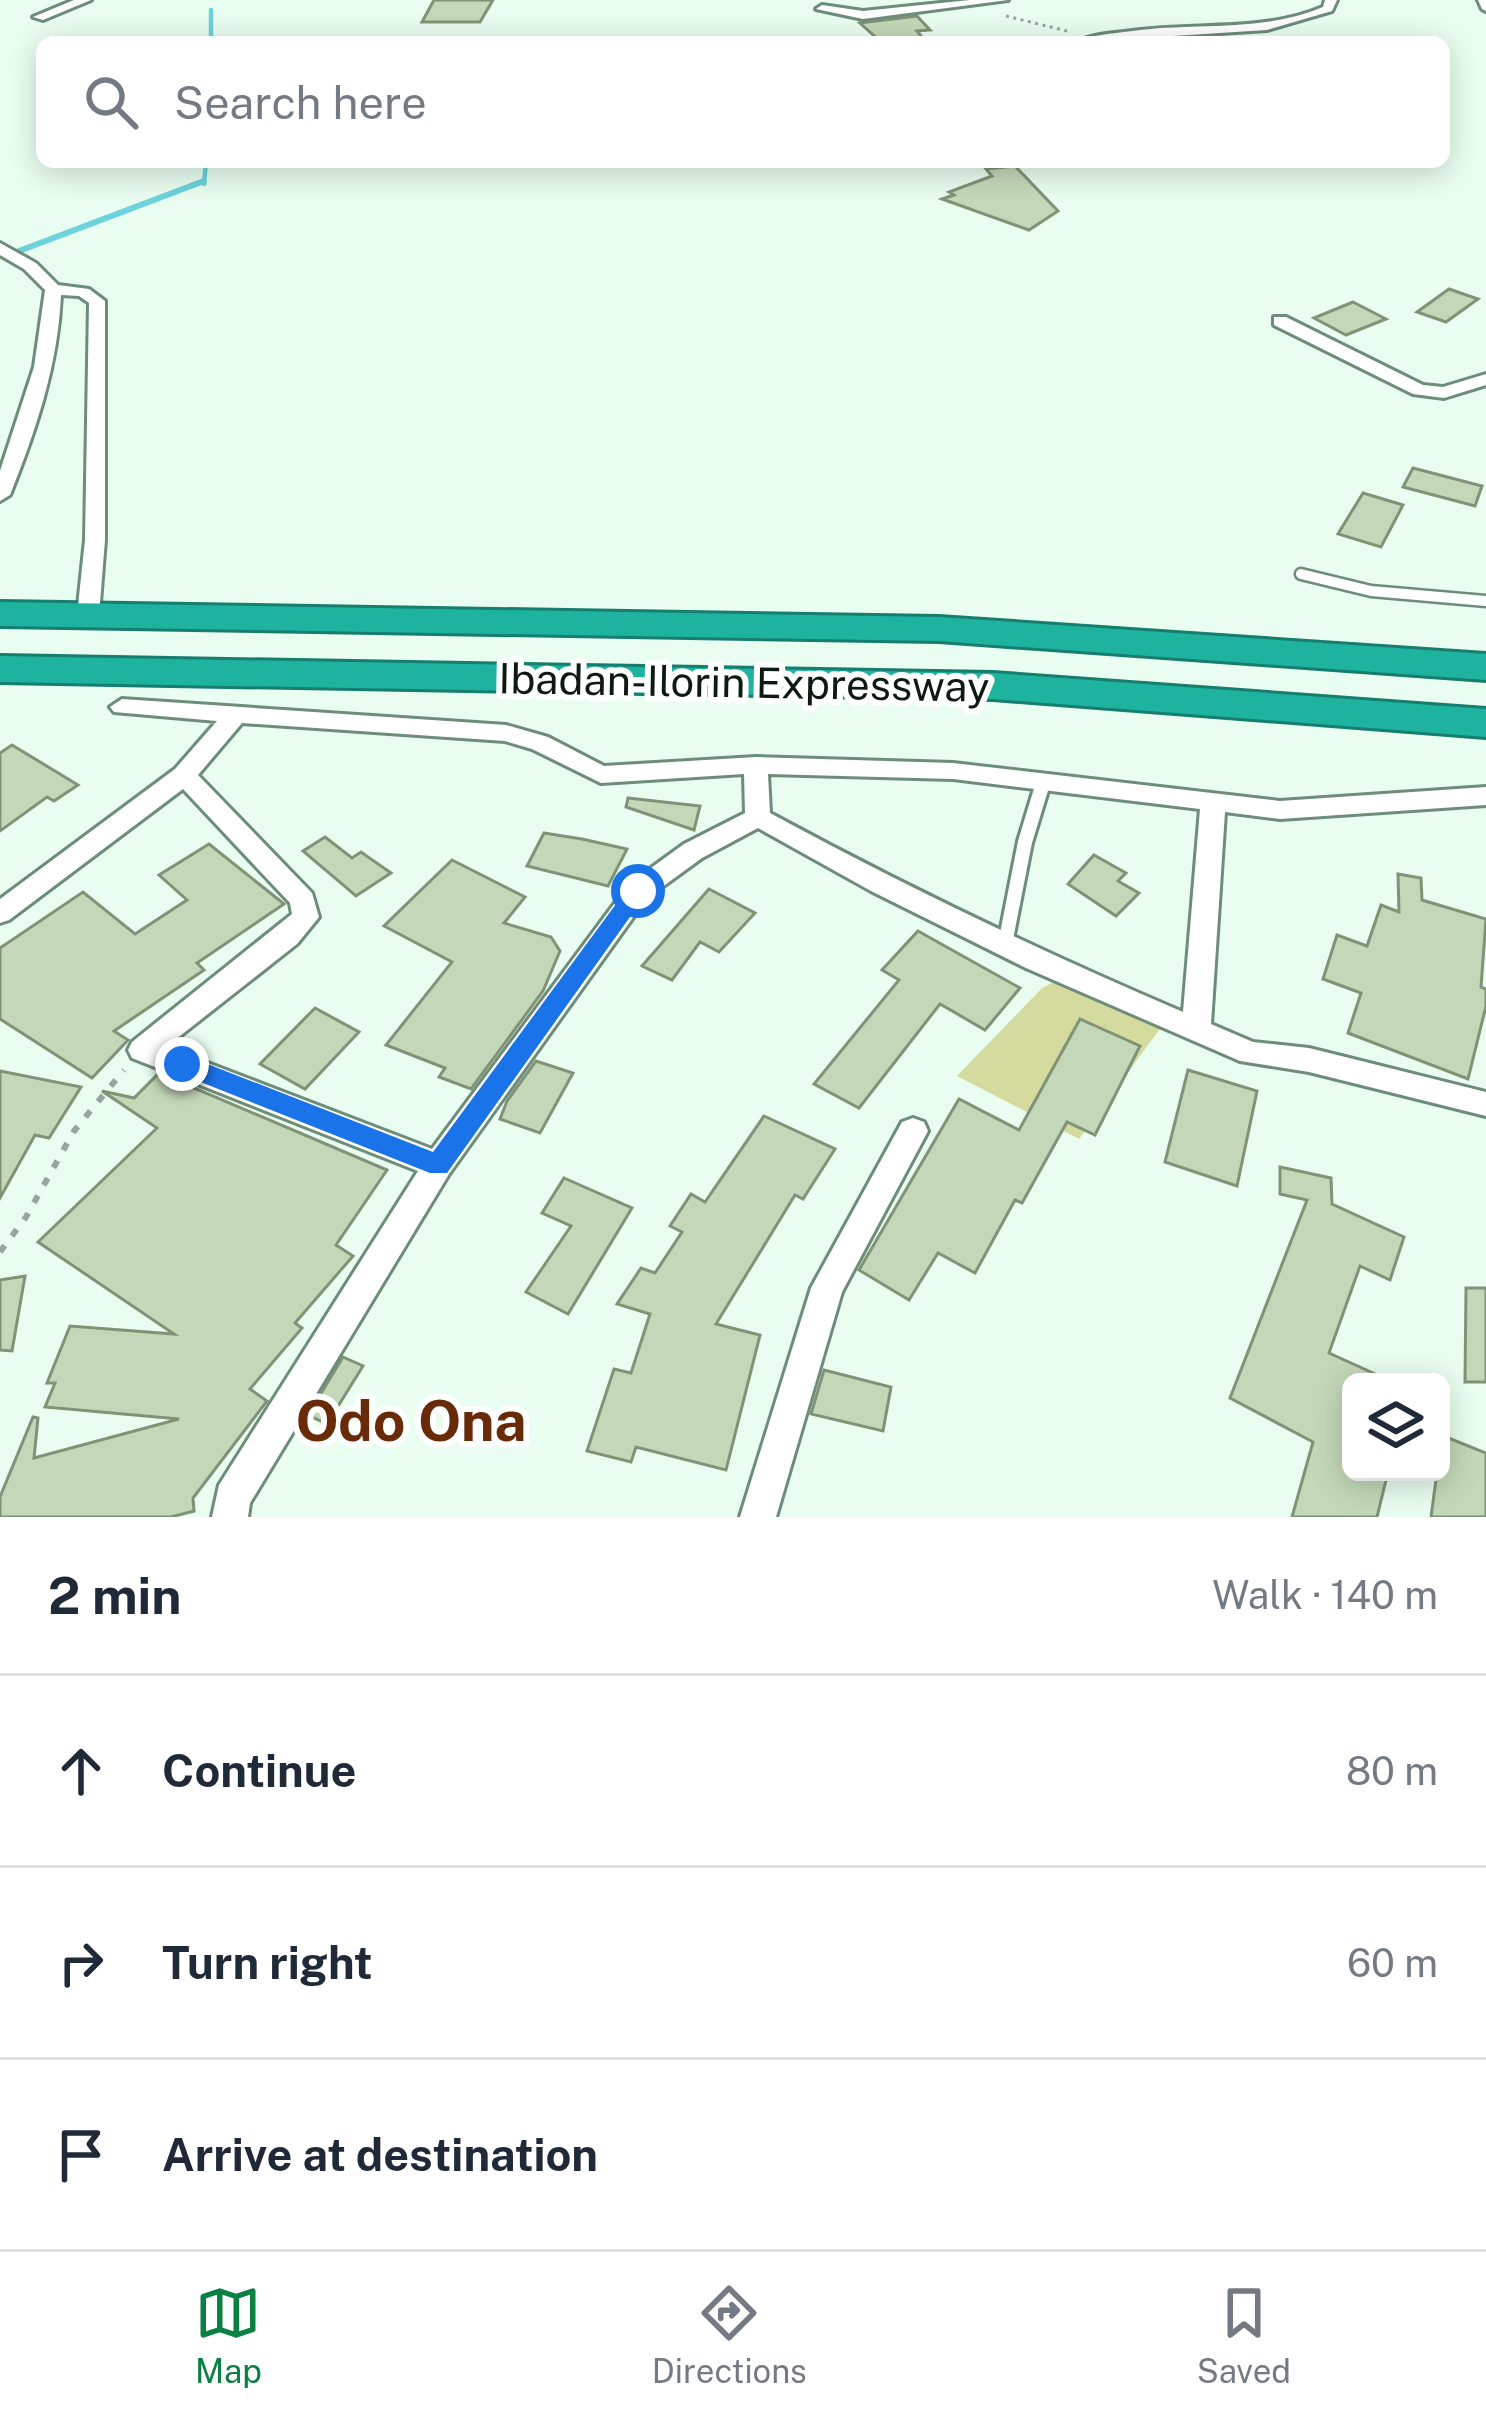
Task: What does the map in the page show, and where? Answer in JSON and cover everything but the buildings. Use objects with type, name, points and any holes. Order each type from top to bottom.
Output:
[{"type":"highway","name":"Ibadan-Ilorin Expressway","points":[[0,614],[939,629],[1486,667]]},
{"type":"highway","name":"Ibadan-Ilorin Expressway","points":[[0,669],[993,686],[1486,723]]},
{"type":"street","points":[[39,17],[85,0]]},
{"type":"street","points":[[822,9],[863,15],[1002,0]]},
{"type":"street","points":[[1126,36],[1307,20],[1328,9],[1331,0]]},
{"type":"street","points":[[0,248],[30,266],[53,289],[83,292],[97,301],[95,540],[88,615]]},
{"type":"street","points":[[0,495],[15,458],[53,320],[53,289]]},
{"type":"street","points":[[1280,321],[1419,390],[1444,393],[1486,379]]},
{"type":"street","points":[[122,707],[506,733],[540,743],[601,775],[756,765],[953,771],[1280,810],[1486,796]]},
{"type":"street","points":[[0,913],[184,775],[233,718]]},
{"type":"street","points":[[756,765],[758,817]]},
{"type":"street","points":[[184,775],[303,900],[306,917],[142,1050],[438,1165]]},
{"type":"street","points":[[1196,1029],[1213,803]]},
{"type":"street","points":[[758,817],[1005,945],[1250,1053],[1309,1060],[1486,1104]]},
{"type":"street","points":[[230,1517],[232,1498],[438,1165],[638,891],[680,860],[758,817]]},
{"type":"street","points":[[758,1517],[827,1288],[913,1131]]},
{"type":"lane","points":[[1300,574],[1371,591],[1486,601]]},
{"type":"lane","points":[[1005,945],[1024,842],[1043,783]]},
{"type":"path","points":[[991,1],[1011,19],[1083,36]]},
{"type":"path","points":[[0,1252],[40,1196],[61,1152],[94,1103],[142,1050]]},
{"type":"green space","points":[[1058,980],[1162,1026],[1079,1139],[957,1076],[1042,988]]},
{"type":"waterway","points":[[211,10],[211,36]]},
{"type":"waterway","points":[[204,184],[205,168]]},
{"type":"waterway","points":[[19,251],[204,181]]},
{"type":"district","name":"Odo Ona","points":[[411,1420]]},
{"type":"route","points":[[182,1064],[438,1165],[638,891]]}]
